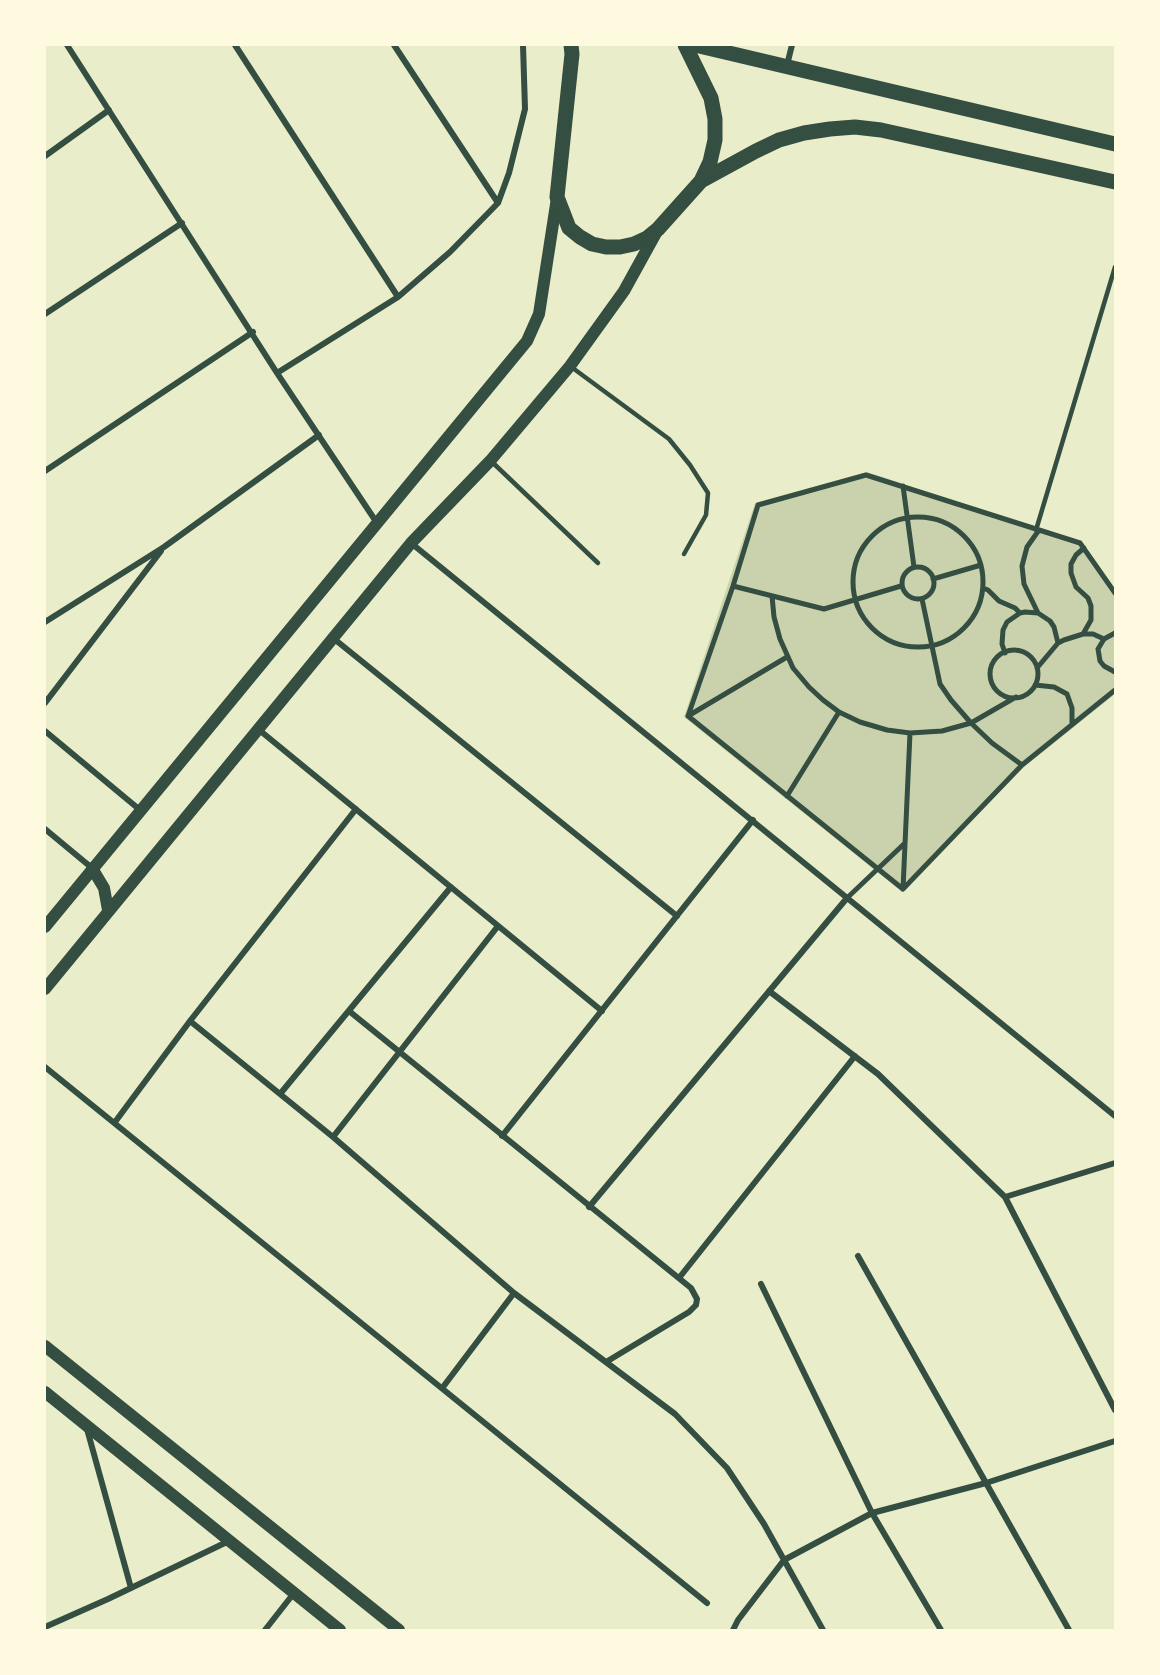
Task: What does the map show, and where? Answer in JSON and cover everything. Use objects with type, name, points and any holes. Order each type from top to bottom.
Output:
[{"type":"main road","points":[[557,197],[569,228],[592,244],[620,247],[647,238],[701,181],[710,162],[715,141],[715,119],[711,98],[685,45]]},
{"type":"main road","points":[[695,45],[1115,144]]},
{"type":"main road","points":[[45,927],[527,341],[539,314],[557,197],[573,48]]},
{"type":"main road","points":[[701,181],[779,140],[804,133],[855,128],[881,130],[1115,182]]},
{"type":"main road","points":[[45,989],[411,543],[490,461],[570,366],[624,291],[658,229]]},
{"type":"main road","points":[[92,868],[104,888],[108,910]]},
{"type":"main road","points":[[45,1346],[399,1630]]},
{"type":"main road","points":[[45,1392],[340,1630]]},
{"type":"street","points":[[68,45],[277,373],[377,523]]},
{"type":"street","points":[[235,45],[398,297]]},
{"type":"street","points":[[394,45],[498,203]]},
{"type":"street","points":[[277,373],[398,297],[450,252],[498,203],[525,109],[523,45]]},
{"type":"street","points":[[787,67],[792,45]]},
{"type":"street","points":[[45,156],[110,110]]},
{"type":"street","points":[[45,314],[182,223]]},
{"type":"street","points":[[45,471],[252,332]]},
{"type":"street","points":[[45,622],[164,547],[319,435]]},
{"type":"street","points":[[688,716],[758,505],[866,475],[1080,543],[1115,593]]},
{"type":"street","points":[[903,486],[914,567]]},
{"type":"street","points":[[907,518],[931,519],[953,528],[970,544],[981,565],[983,588],[977,610],[963,629],[933,646],[908,647],[884,638],[866,621],[855,599],[853,576],[860,553],[874,534],[884,527],[907,518]]},
{"type":"street","points":[[1037,530],[1027,547],[1022,566],[1024,584],[1038,614]]},
{"type":"street","points":[[411,543],[1115,1116]]},
{"type":"street","points":[[45,703],[164,547]]},
{"type":"street","points":[[1083,634],[1090,620],[1091,606],[1088,598],[1077,587],[1071,573],[1071,564],[1084,548]]},
{"type":"street","points":[[933,579],[981,565]]},
{"type":"street","points":[[914,567],[926,569],[933,579],[932,591],[922,599],[909,597],[901,586],[904,574],[914,567]]},
{"type":"street","points":[[733,586],[824,609],[901,586]]},
{"type":"street","points":[[983,588],[999,602],[1015,608],[1020,613]]},
{"type":"street","points":[[772,596],[774,617],[787,657],[809,687],[839,712],[860,722],[887,730],[910,733],[942,731],[971,723],[1027,694],[1035,685],[1038,674],[1032,658],[1016,651],[1005,653],[992,665],[992,683],[999,692],[1016,698]]},
{"type":"street","points":[[922,599],[940,684],[971,723],[992,743],[1022,765]]},
{"type":"street","points":[[1005,653],[1002,644],[1003,630],[1007,622],[1020,613],[1038,614],[1050,621],[1058,643]]},
{"type":"street","points":[[1115,633],[1104,639],[1098,649],[1100,661],[1108,670],[1115,672]]},
{"type":"street","points":[[1037,668],[1058,643],[1083,634],[1093,634],[1104,639]]},
{"type":"street","points":[[333,638],[676,916]]},
{"type":"street","points":[[688,716],[787,657]]},
{"type":"street","points":[[1035,685],[1054,687],[1068,694],[1072,708],[1072,724]]},
{"type":"street","points":[[903,889],[1022,765],[1115,690]]},
{"type":"street","points":[[787,796],[839,712]]},
{"type":"street","points":[[688,716],[903,889]]},
{"type":"street","points":[[258,729],[602,1011]]},
{"type":"street","points":[[45,731],[140,810]]},
{"type":"street","points":[[903,889],[910,733]]},
{"type":"street","points":[[115,1122],[190,1021],[356,809]]},
{"type":"street","points":[[502,1136],[753,820]]},
{"type":"street","points":[[45,828],[92,868]]},
{"type":"street","points":[[589,1207],[846,898],[906,843]]},
{"type":"street","points":[[280,1094],[451,887]]},
{"type":"street","points":[[333,1137],[498,926]]},
{"type":"street","points":[[769,990],[878,1074],[1005,1197],[1115,1410]]},
{"type":"street","points":[[349,1011],[691,1288],[697,1299],[696,1305],[689,1312],[606,1362]]},
{"type":"street","points":[[190,1021],[333,1137],[514,1293],[675,1414],[727,1468],[764,1524],[823,1630]]},
{"type":"street","points":[[679,1278],[855,1056]]},
{"type":"street","points":[[45,1066],[707,1603]]},
{"type":"street","points":[[1005,1197],[1115,1162]]},
{"type":"street","points":[[858,1256],[1069,1630]]},
{"type":"street","points":[[761,1284],[872,1513],[941,1630]]},
{"type":"street","points":[[443,1387],[514,1293]]},
{"type":"street","points":[[86,1425],[131,1588]]},
{"type":"street","points":[[734,1630],[738,1620],[784,1560],[872,1513],[986,1483],[1115,1441]]},
{"type":"street","points":[[45,1627],[229,1541]]},
{"type":"street","points":[[265,1630],[294,1593]]},
{"type":"lane","points":[[1037,530],[1115,267]]},
{"type":"lane","points":[[570,366],[669,439],[690,465],[708,493],[706,515],[684,554]]},
{"type":"lane","points":[[490,461],[598,563]]},
{"type":"green space","points":[[867,472],[1081,542],[1115,590],[1115,694],[1024,767],[902,892],[684,717],[755,503]]}]
